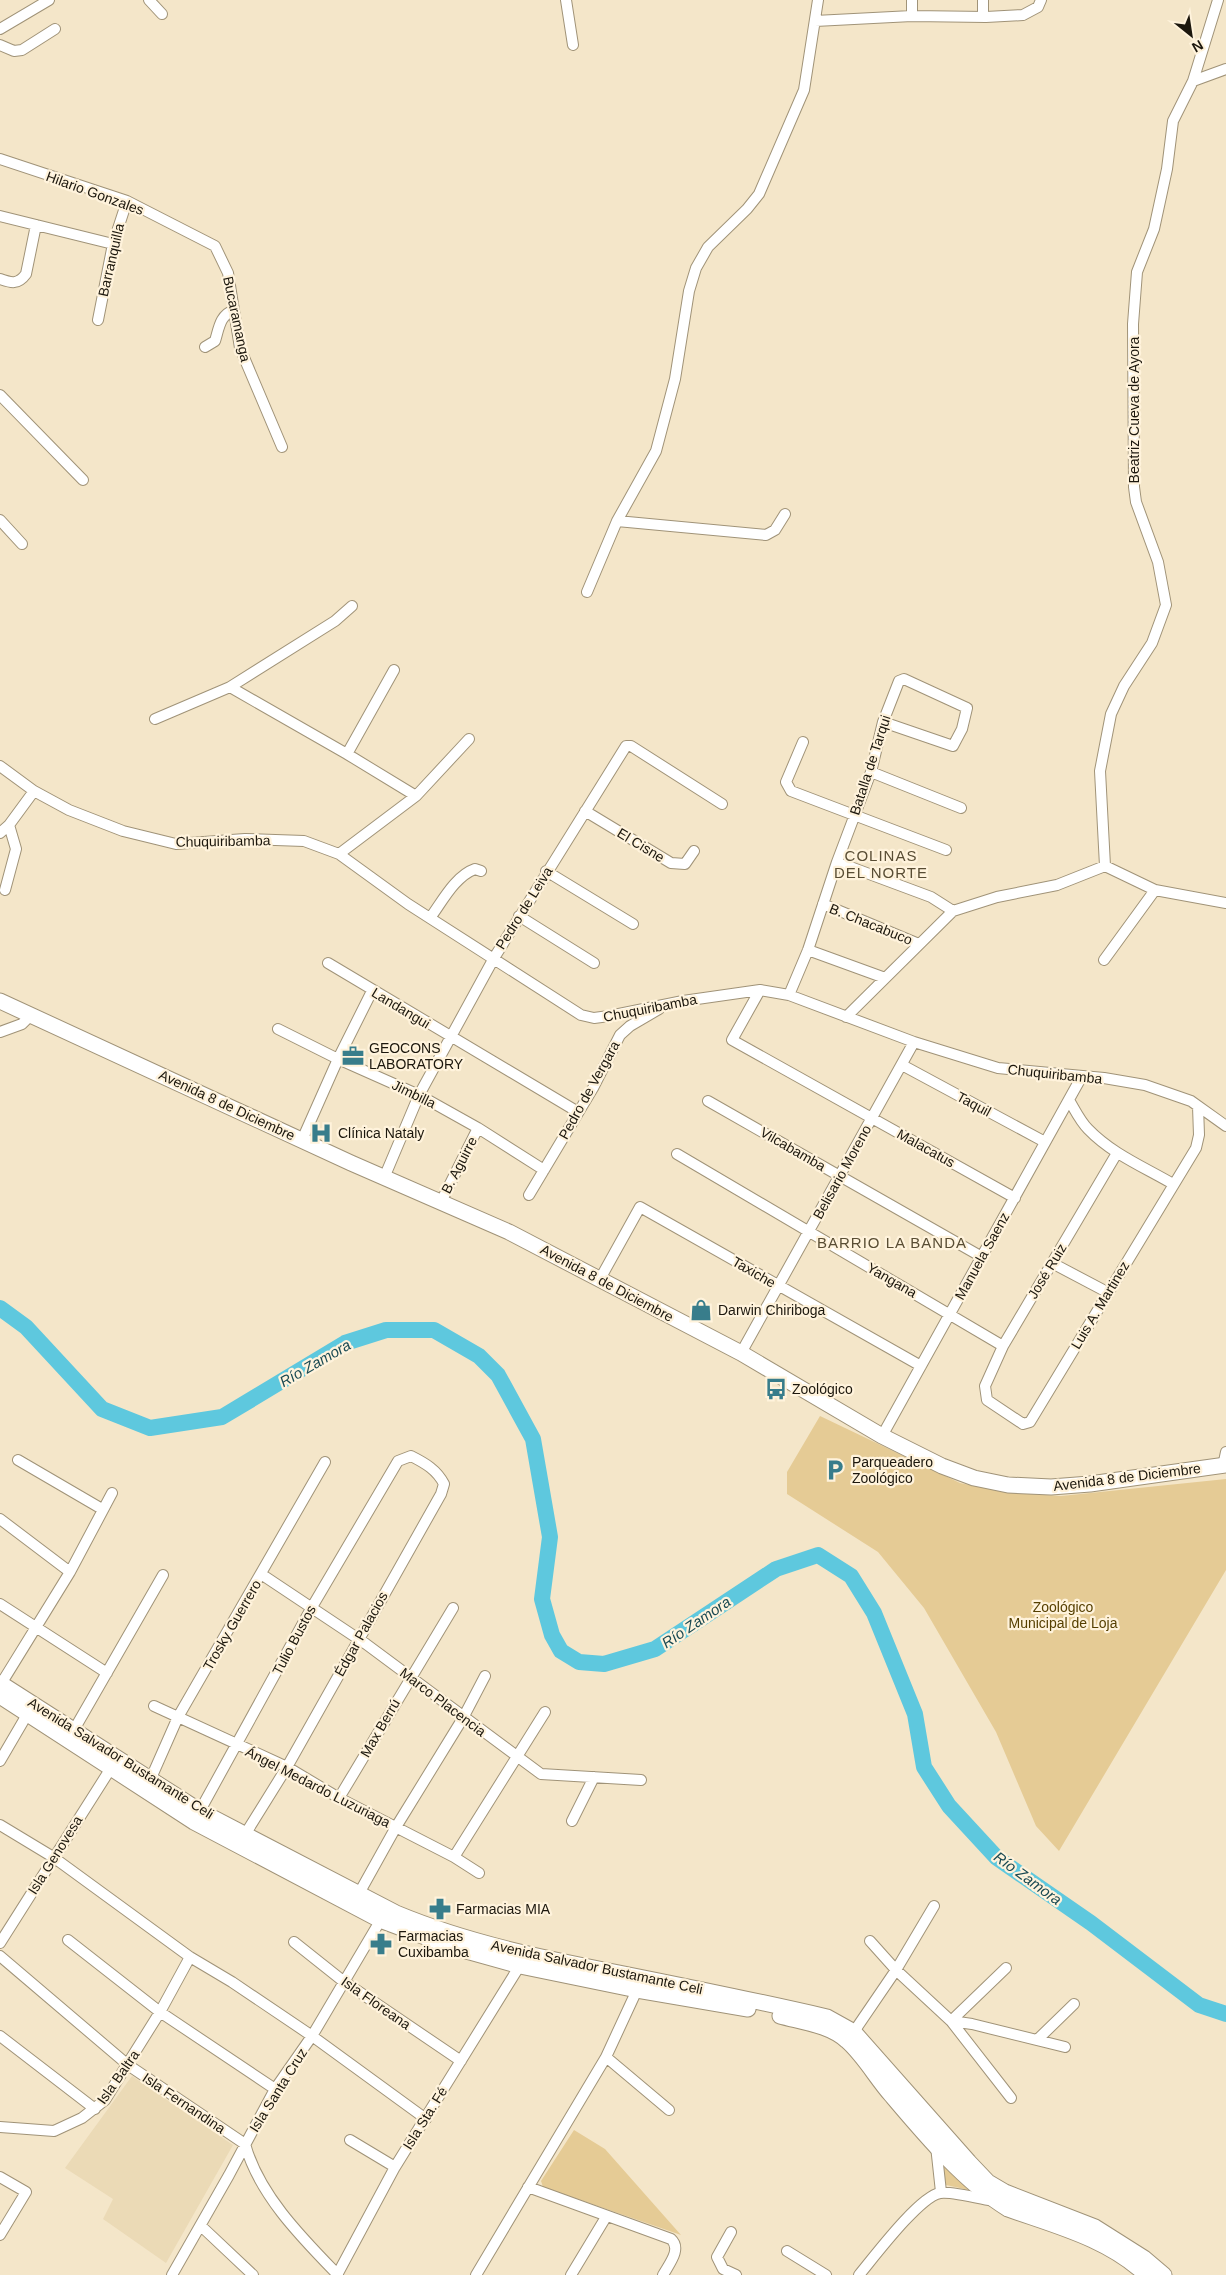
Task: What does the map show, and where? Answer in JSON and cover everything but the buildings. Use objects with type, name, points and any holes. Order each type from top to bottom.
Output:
[{"type":"main road","name":"Avenida 8 de Diciembre","points":[[0,1001],[384,1178],[509,1232],[741,1353],[882,1436],[942,1466],[974,1478],[1008,1485],[1050,1487],[1090,1484],[1225,1461]]},
{"type":"main road","name":"Avenida Salvador Bustamante Celi","points":[[0,1687],[28,1713],[71,1735],[111,1768],[148,1784]]},
{"type":"main road","name":"Avenida Salvador Bustamante Celi","points":[[0,1687],[197,1816],[384,1914],[452,1947],[827,2017],[851,2037],[897,2091],[988,2182],[1008,2209],[1101,2243],[1129,2260],[1146,2275]]},
{"type":"main road","name":"Avenida Salvador Bustamante Celi","points":[[197,1816],[246,1833],[356,1899]]},
{"type":"main road","name":"Avenida Salvador Bustamante Celi","points":[[522,1960],[637,1990],[768,2012],[830,2029],[851,2037]]},
{"type":"main road","name":"Avenida Salvador Bustamante Celi","points":[[897,2091],[936,2145],[967,2177],[1000,2197],[1095,2226],[1144,2258],[1164,2275]]},
{"type":"street","points":[[0,29],[48,0]]},
{"type":"street","points":[[149,0],[162,14]]},
{"type":"street","points":[[566,0],[573,46]]},
{"type":"street","points":[[587,592],[617,521],[656,451],[675,380],[689,291],[696,268],[708,247],[760,194],[804,90],[818,0]]},
{"type":"street","points":[[912,0],[912,16]]},
{"type":"street","points":[[983,0],[983,17]]},
{"type":"street","points":[[815,21],[912,16],[983,17],[1023,15],[1038,7],[1041,0]]},
{"type":"street","name":"Beatriz Cueva de Ayora","points":[[1105,866],[1100,771],[1111,714],[1124,686],[1152,643],[1166,605],[1158,562],[1136,502],[1134,487],[1133,324],[1137,272],[1154,229],[1167,169],[1173,121],[1193,80],[1218,0]]},
{"type":"street","points":[[0,44],[14,51],[22,50],[56,29]]},
{"type":"street","points":[[1193,80],[1226,69]]},
{"type":"street","name":"Hilario Gonzales","points":[[0,159],[127,201],[215,246]]},
{"type":"street","name":"Barranquilla","points":[[98,320],[113,244],[127,201]]},
{"type":"street","points":[[0,216],[113,244]]},
{"type":"street","points":[[0,279],[15,283],[26,274],[36,225]]},
{"type":"street","name":"Bucaramanga","points":[[215,246],[228,274],[244,359],[282,447]]},
{"type":"street","points":[[205,347],[215,341],[226,312],[234,310]]},
{"type":"street","points":[[0,395],[83,480]]},
{"type":"street","points":[[617,521],[766,535],[775,530],[785,514]]},
{"type":"street","points":[[0,520],[22,544]]},
{"type":"street","points":[[155,719],[230,687],[335,621],[352,606]]},
{"type":"street","points":[[347,754],[394,670]]},
{"type":"street","name":"Batalla de Tarqui","points":[[789,995],[808,950],[853,816],[871,772],[883,722],[899,681],[904,680],[966,706],[967,712],[953,746],[883,722]]},
{"type":"street","points":[[230,687],[416,796]]},
{"type":"street","points":[[340,854],[416,796],[469,738]]},
{"type":"street","points":[[803,742],[786,782],[791,791],[832,805],[853,816],[946,850]]},
{"type":"street","name":"Pedro de Leiva","points":[[384,1178],[418,1095],[494,958],[626,746],[631,746],[722,804]]},
{"type":"street","name":"Chuquiribamba","points":[[0,766],[34,791],[69,810],[123,831],[176,844],[245,838],[304,842],[340,854],[430,918],[581,1016],[594,1018],[760,990],[789,995],[914,1042],[998,1068],[1082,1076],[1145,1085],[1170,1093],[1198,1106],[1226,1126]]},
{"type":"street","points":[[871,772],[962,808]]},
{"type":"street","points":[[0,833],[9,825],[34,791]]},
{"type":"street","name":"El Cisne","points":[[585,811],[671,863],[685,864],[694,851]]},
{"type":"street","points":[[5,890],[16,849],[9,825]]},
{"type":"street","points":[[837,862],[931,897],[952,912]]},
{"type":"street","points":[[846,1017],[952,912],[997,897],[1057,885],[1105,866],[1155,890],[1226,903]]},
{"type":"street","points":[[430,918],[450,890],[463,877],[474,869],[481,871]]},
{"type":"street","points":[[546,872],[633,924]]},
{"type":"street","points":[[1104,960],[1155,890]]},
{"type":"street","name":"B. Chacabuco","points":[[823,904],[919,944]]},
{"type":"street","points":[[520,916],[594,963]]},
{"type":"street","points":[[808,950],[885,978]]},
{"type":"street","name":"Landangui","points":[[328,964],[578,1112]]},
{"type":"street","name":"Malacatus","points":[[760,990],[732,1040],[1015,1198]]},
{"type":"street","points":[[302,1140],[338,1059],[372,991]]},
{"type":"street","name":"Pedro de Vergara","points":[[529,1195],[578,1112],[620,1035],[630,1026],[669,1004]]},
{"type":"street","points":[[0,1032],[22,1024],[30,1016]]},
{"type":"street","name":"Jimbilla","points":[[278,1029],[338,1059],[418,1095],[478,1128],[544,1170]]},
{"type":"street","name":"Belisario Moreno","points":[[741,1353],[914,1042]]},
{"type":"street","name":"Taquil","points":[[902,1065],[1045,1142]]},
{"type":"street","name":"Manuela Saenz","points":[[882,1436],[1082,1076]]},
{"type":"street","points":[[1069,1100],[1086,1128],[1117,1153],[1173,1184]]},
{"type":"street","name":"Vilcabamba","points":[[708,1101],[982,1257]]},
{"type":"street","name":"Luis A. Martinez","points":[[985,1393],[987,1400],[1023,1424],[1030,1422],[1107,1292],[1196,1148],[1199,1135],[1198,1106]]},
{"type":"street","name":"B. Aguirre","points":[[441,1202],[478,1128]]},
{"type":"street","name":"José Ruiz","points":[[985,1393],[985,1386],[1003,1346],[1117,1153]]},
{"type":"street","name":"Yangana","points":[[677,1154],[1003,1346]]},
{"type":"street","name":"Taxiche","points":[[600,1279],[640,1207],[921,1366]]},
{"type":"street","points":[[1052,1264],[1107,1292]]},
{"type":"street","name":"Édgar Palacios","points":[[246,1833],[287,1767],[441,1494],[444,1484],[436,1472],[411,1456],[398,1461]]},
{"type":"street","points":[[18,1460],[102,1509]]},
{"type":"street","name":"Tulio Bustos","points":[[197,1816],[238,1745],[312,1607],[398,1461]]},
{"type":"street","name":"Trosky Guerrero","points":[[148,1784],[178,1717],[325,1462]]},
{"type":"street","points":[[0,1687],[70,1572],[112,1493]]},
{"type":"street","points":[[0,1519],[70,1572]]},
{"type":"street","name":"Marco Placencia","points":[[261,1574],[312,1607],[541,1774],[640,1780]]},
{"type":"street","points":[[71,1735],[163,1575]]},
{"type":"street","points":[[0,1604],[106,1674]]},
{"type":"street","name":"Max Berrú","points":[[339,1798],[453,1608]]},
{"type":"street","points":[[356,1899],[396,1827],[463,1718],[485,1676]]},
{"type":"street","name":"Ángel Medardo Luzuriaga","points":[[154,1706],[287,1767],[339,1798],[454,1857],[479,1873]]},
{"type":"street","points":[[454,1857],[516,1755],[545,1712]]},
{"type":"street","points":[[0,1762],[28,1713]]},
{"type":"street","name":"Isla Genovesa","points":[[0,1943],[111,1768]]},
{"type":"street","points":[[572,1821],[594,1777]]},
{"type":"street","points":[[0,1825],[53,1857],[190,1957],[232,1982],[312,2036],[426,2119]]},
{"type":"street","points":[[851,2037],[896,1970],[934,1906]]},
{"type":"street","name":"Isla Santa Cruz","points":[[172,2275],[201,2226],[275,2089],[312,2036],[384,1914]]},
{"type":"street","points":[[68,1940],[160,2012],[275,2089]]},
{"type":"street","points":[[870,1941],[896,1970],[951,2021],[1010,2098]]},
{"type":"street","name":"Isla Floreana","points":[[294,1942],[343,1981],[461,2061]]},
{"type":"street","name":"Isla Fernandina","points":[[0,1956],[128,2065],[245,2144]]},
{"type":"street","name":"Isla Baltra","points":[[0,2128],[54,2131],[82,2118],[105,2100],[160,2012],[190,1957]]},
{"type":"street","name":"Isla Sta. Fé","points":[[337,2275],[395,2167],[522,1960]]},
{"type":"street","points":[[951,2021],[1006,1968]]},
{"type":"street","points":[[476,2275],[606,2057],[637,1990]]},
{"type":"street","points":[[1037,2040],[1074,2004]]},
{"type":"street","points":[[951,2021],[972,2024],[1065,2047]]},
{"type":"street","points":[[0,2036],[95,2108]]},
{"type":"street","points":[[606,2057],[669,2110]]},
{"type":"street","points":[[350,2140],[395,2167]]},
{"type":"street","points":[[245,2144],[248,2155],[263,2185],[288,2220],[337,2275]]},
{"type":"street","points":[[936,2145],[941,2192]]},
{"type":"street","points":[[0,2177],[26,2192],[0,2235]]},
{"type":"street","points":[[528,2187],[671,2238],[676,2243],[677,2248],[663,2275]]},
{"type":"street","points":[[859,2275],[914,2211],[929,2198],[941,2192],[1000,2197]]},
{"type":"street","points":[[570,2275],[606,2216]]},
{"type":"street","points":[[201,2226],[253,2275]]},
{"type":"street","points":[[731,2232],[717,2257],[723,2269],[736,2275]]},
{"type":"street","points":[[787,2252],[826,2275]]},
{"type":"shaded area","points":[[132,2076],[233,2145],[166,2263],[103,2219],[113,2199],[65,2168]]},
{"type":"green space","name":"Zoológico Municipal de Loja","points":[[820,1416],[960,1483],[1003,1492],[1061,1496],[1226,1479],[1226,1570],[1059,1851],[1036,1826],[996,1732],[924,1608],[878,1552],[787,1494],[787,1472]]},
{"type":"green space","points":[[574,2130],[605,2149],[681,2235],[543,2187],[541,2181]]},
{"type":"green space","points":[[939,2152],[974,2191],[946,2185]]},
{"type":"waterway","name":"Río Zamora","points":[[0,1308],[26,1327],[102,1409],[150,1428],[222,1417],[345,1343],[386,1330],[434,1330],[479,1356],[498,1375],[533,1439],[550,1537],[542,1599],[552,1635],[561,1651],[579,1662],[604,1664],[655,1649],[776,1569],[818,1555],[851,1576],[874,1613],[915,1714],[924,1767],[949,1806],[997,1858],[1091,1923],[1199,2005],[1226,2014]]},
{"type":"place","name":"GEOCONS LABORATORY","points":[[353,1056]]},
{"type":"place","name":"Clínica Nataly","points":[[321,1133]]},
{"type":"place","name":"Darwin Chiriboga","points":[[701,1310]]},
{"type":"place","name":"Zoológico","points":[[776,1389]]},
{"type":"place","name":"Parqueadero Zoológico","points":[[835,1470]]},
{"type":"place","name":"Farmacias MIA","points":[[440,1909]]},
{"type":"place","name":"Farmacias Cuxibamba","points":[[381,1944]]},
{"type":"district","name":"COLINAS DEL NORTE","points":[[881,864]]},
{"type":"district","name":"BARRIO LA BANDA","points":[[892,1242]]}]
